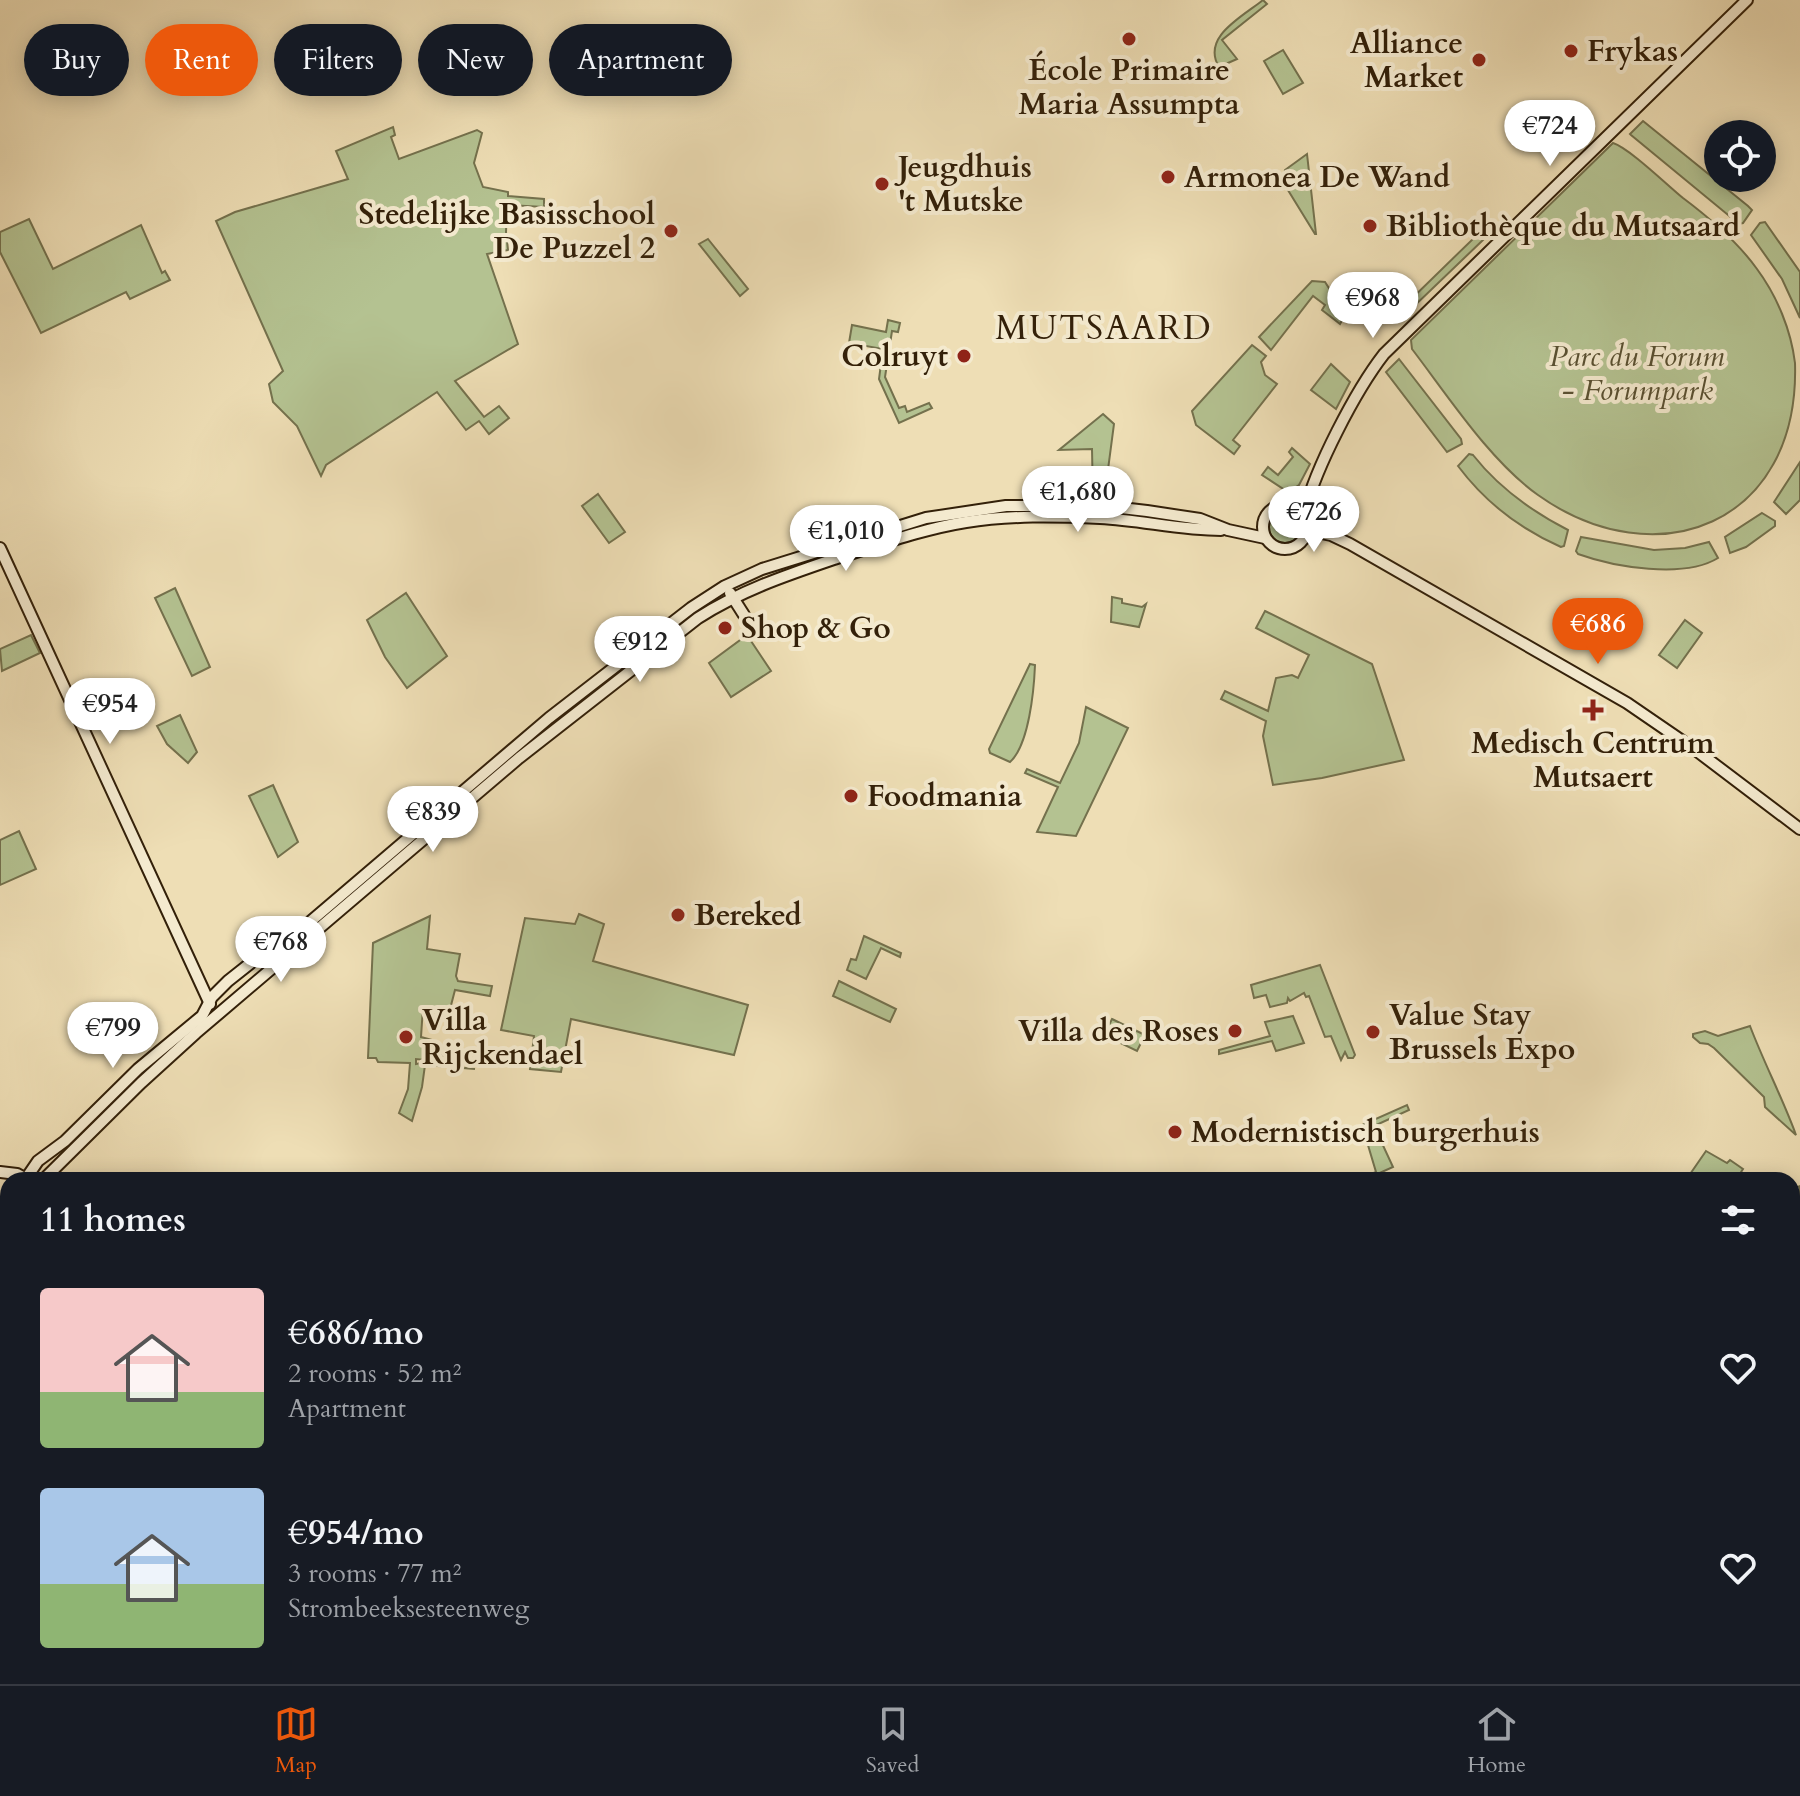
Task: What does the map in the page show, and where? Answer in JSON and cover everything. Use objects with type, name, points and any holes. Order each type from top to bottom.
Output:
[{"type":"main road","points":[[31,1172],[38,1161],[65,1141],[138,1069],[202,1016],[228,981],[304,927],[549,718],[691,608],[745,576],[926,518],[1006,506],[1122,508],[1193,518],[1265,538],[1278,549],[1290,549],[1303,540],[1307,530],[1304,515],[1314,483],[1364,383],[1384,354],[1747,0]]},
{"type":"main road","points":[[1291,506],[1314,483]]},
{"type":"main road","points":[[1248,534],[1263,522],[1271,509],[1278,506],[1291,506],[1304,515]]},
{"type":"main road","points":[[51,1172],[141,1083],[198,1032],[508,767],[730,594],[914,534],[993,518],[1099,518],[1194,530],[1228,530]]},
{"type":"main road","points":[[1263,522],[1265,538]]},
{"type":"main road","points":[[1307,530],[1331,535],[1350,544],[1603,687],[1681,739],[1800,829]]},
{"type":"main road","points":[[0,548],[211,1006]]},
{"type":"main road","points":[[730,594],[744,615]]},
{"type":"main road","points":[[198,978],[215,984],[228,981]]},
{"type":"green space","points":[[1263,0],[1267,4],[1222,40],[1237,59],[1219,67],[1215,46],[1219,37]]},
{"type":"green space","points":[[1283,50],[1303,83],[1283,94],[1264,61]]},
{"type":"green space","points":[[1643,121],[1704,171],[1704,192],[1730,192],[1752,210],[1743,223],[1739,224],[1630,134]]},
{"type":"green space","points":[[393,127],[395,135],[391,137],[399,159],[477,130],[482,133],[474,163],[483,187],[508,192],[508,196],[544,199],[544,207],[507,205],[508,250],[487,254],[518,344],[455,381],[484,417],[499,406],[509,418],[489,434],[479,421],[466,430],[437,392],[326,465],[321,476],[297,426],[273,402],[269,384],[283,371],[216,221],[235,212],[348,179],[336,151]]},
{"type":"green space","name":"Parc du Forum - Forumpark","points":[[1613,143],[1638,159],[1713,222],[1749,259],[1771,290],[1782,314],[1795,363],[1790,419],[1774,464],[1747,498],[1713,521],[1672,533],[1629,533],[1583,520],[1538,495],[1487,446],[1412,349],[1411,340]]},
{"type":"green space","points":[[1307,154],[1316,234],[1283,182],[1285,170]]},
{"type":"green space","points":[[29,219],[53,269],[141,225],[162,273],[165,271],[170,280],[130,299],[126,292],[41,333],[0,252],[0,232]]},
{"type":"green space","points":[[1765,222],[1800,272],[1800,318],[1782,279],[1751,235],[1760,223]]},
{"type":"green space","points":[[1478,234],[1484,239],[1408,312],[1399,311]]},
{"type":"green space","points":[[708,239],[748,289],[740,296],[699,244]]},
{"type":"green space","points":[[1312,281],[1325,282],[1343,310],[1344,317],[1340,324],[1322,310],[1325,305],[1313,296],[1271,350],[1259,337]]},
{"type":"green space","points":[[888,320],[900,323],[898,332],[892,331],[885,377],[899,408],[905,406],[907,412],[929,403],[932,408],[899,423],[879,379],[883,349],[849,343],[852,325],[886,332]]},
{"type":"green space","points":[[1252,345],[1266,356],[1261,362],[1265,375],[1277,384],[1233,440],[1240,446],[1234,454],[1196,425],[1192,411]]},
{"type":"green space","points":[[1399,359],[1462,444],[1447,452],[1386,372]]},
{"type":"green space","points":[[1331,364],[1350,382],[1336,409],[1311,390]]},
{"type":"green space","points":[[1103,414],[1114,424],[1104,500],[1093,500],[1092,449],[1059,450]]},
{"type":"green space","points":[[1292,448],[1310,464],[1299,485],[1288,492],[1262,475],[1268,467],[1278,475],[1293,457],[1289,452]]},
{"type":"green space","points":[[1469,454],[1516,498],[1568,530],[1564,546],[1546,540],[1492,503],[1458,466]]},
{"type":"green space","points":[[1800,462],[1800,500],[1786,514],[1774,502]]},
{"type":"green space","points":[[598,494],[625,532],[609,543],[582,506]]},
{"type":"green space","points":[[1285,511],[1296,516],[1301,527],[1296,538],[1285,543],[1274,538],[1269,527],[1274,516]]},
{"type":"green space","points":[[1762,513],[1775,521],[1775,526],[1746,547],[1730,553],[1725,537]]},
{"type":"green space","points":[[1581,537],[1654,550],[1685,548],[1709,542],[1718,558],[1687,568],[1629,567],[1578,554],[1576,551]]},
{"type":"green space","points":[[175,588],[210,667],[192,676],[155,598]]},
{"type":"green space","points":[[406,593],[447,656],[407,688],[385,657],[367,620]]},
{"type":"green space","points":[[1112,597],[1122,599],[1122,603],[1142,607],[1146,604],[1139,627],[1111,622]]},
{"type":"green space","points":[[1265,611],[1372,664],[1404,760],[1273,785],[1263,736],[1266,721],[1221,699],[1225,691],[1268,711],[1276,678],[1292,675],[1298,678],[1309,655],[1256,628]]},
{"type":"green space","points":[[1685,620],[1702,633],[1677,668],[1659,655]]},
{"type":"green space","points":[[31,635],[40,653],[2,671],[0,649]]},
{"type":"green space","points":[[747,635],[771,671],[731,697],[709,663]]},
{"type":"green space","points":[[1030,664],[1035,665],[1029,716],[1022,743],[1010,762],[990,753],[989,749]]},
{"type":"green space","points":[[1086,707],[1128,728],[1076,836],[1037,832],[1058,787],[1025,773],[1027,769],[1060,783],[1079,743]]},
{"type":"green space","points":[[180,715],[197,752],[188,763],[167,744],[157,726]]},
{"type":"green space","points":[[273,785],[298,842],[278,857],[249,796]]},
{"type":"green space","points":[[19,831],[36,869],[0,885],[0,840]]},
{"type":"green space","points":[[579,914],[604,924],[593,961],[748,1005],[734,1055],[571,1019],[561,1072],[530,1069],[534,1036],[501,1030],[525,918],[575,924]]},
{"type":"green space","points":[[430,916],[427,949],[460,954],[458,981],[492,986],[490,996],[455,990],[449,1013],[423,1007],[421,1037],[432,1040],[430,1051],[476,1061],[426,1053],[425,1060],[416,1059],[416,1064],[475,1069],[425,1065],[412,1121],[399,1113],[408,1089],[410,1063],[378,1062],[376,1058],[368,1058],[373,943]]},
{"type":"green space","points":[[864,936],[901,953],[900,957],[881,948],[866,979],[847,970],[851,959],[856,960]]},
{"type":"green space","points":[[1320,965],[1355,1055],[1353,1058],[1348,1058],[1345,1052],[1341,1060],[1331,1036],[1325,1037],[1309,996],[1306,997],[1304,993],[1290,1001],[1288,998],[1287,1003],[1270,1007],[1266,995],[1254,998],[1251,985]]},
{"type":"green space","points":[[839,981],[896,1009],[890,1022],[833,996]]},
{"type":"green space","points":[[1293,1016],[1304,1043],[1276,1051],[1272,1041],[1219,1054],[1219,1050],[1270,1036],[1265,1022]]},
{"type":"green space","points":[[1112,1019],[1145,1035],[1137,1051],[1104,1035]]},
{"type":"green space","points":[[1750,1026],[1796,1135],[1765,1107],[1764,1097],[1714,1048],[1693,1037],[1693,1034],[1705,1031],[1718,1036]]},
{"type":"green space","points":[[1407,1105],[1409,1110],[1374,1126],[1393,1167],[1376,1172],[1362,1125]]},
{"type":"green space","points":[[1706,1151],[1727,1163],[1730,1160],[1743,1169],[1741,1172],[1692,1172]]},
{"type":"place","name":"École Primaire Maria Assumpta","points":[[1129,39]]},
{"type":"place","name":"Frykas","points":[[1571,51]]},
{"type":"place","name":"Alliance Market","points":[[1479,60]]},
{"type":"place","name":"Armonea De Wand","points":[[1168,177]]},
{"type":"place","name":"Jeugdhuis 't Mutske","points":[[882,184]]},
{"type":"place","name":"Bibliothèque du Mutsaard","points":[[1370,226]]},
{"type":"place","name":"Stedelijke Basisschool De Puzzel 2","points":[[671,231]]},
{"type":"place","name":"Colruyt","points":[[964,356]]},
{"type":"place","name":"Shop & Go","points":[[725,628]]},
{"type":"place","name":"Medisch Centrum Mutsaert","points":[[1593,710]]},
{"type":"place","name":"Foodmania","points":[[851,796]]},
{"type":"place","name":"Bereked","points":[[678,915]]},
{"type":"place","name":"Villa des Roses","points":[[1235,1031]]},
{"type":"place","name":"Value Stay Brussels Expo","points":[[1373,1032]]},
{"type":"place","name":"Villa Rijckendael","points":[[406,1037]]},
{"type":"place","name":"Modernistisch burgerhuis","points":[[1175,1132]]},
{"type":"district","name":"MUTSAARD","points":[[1104,328]]}]
